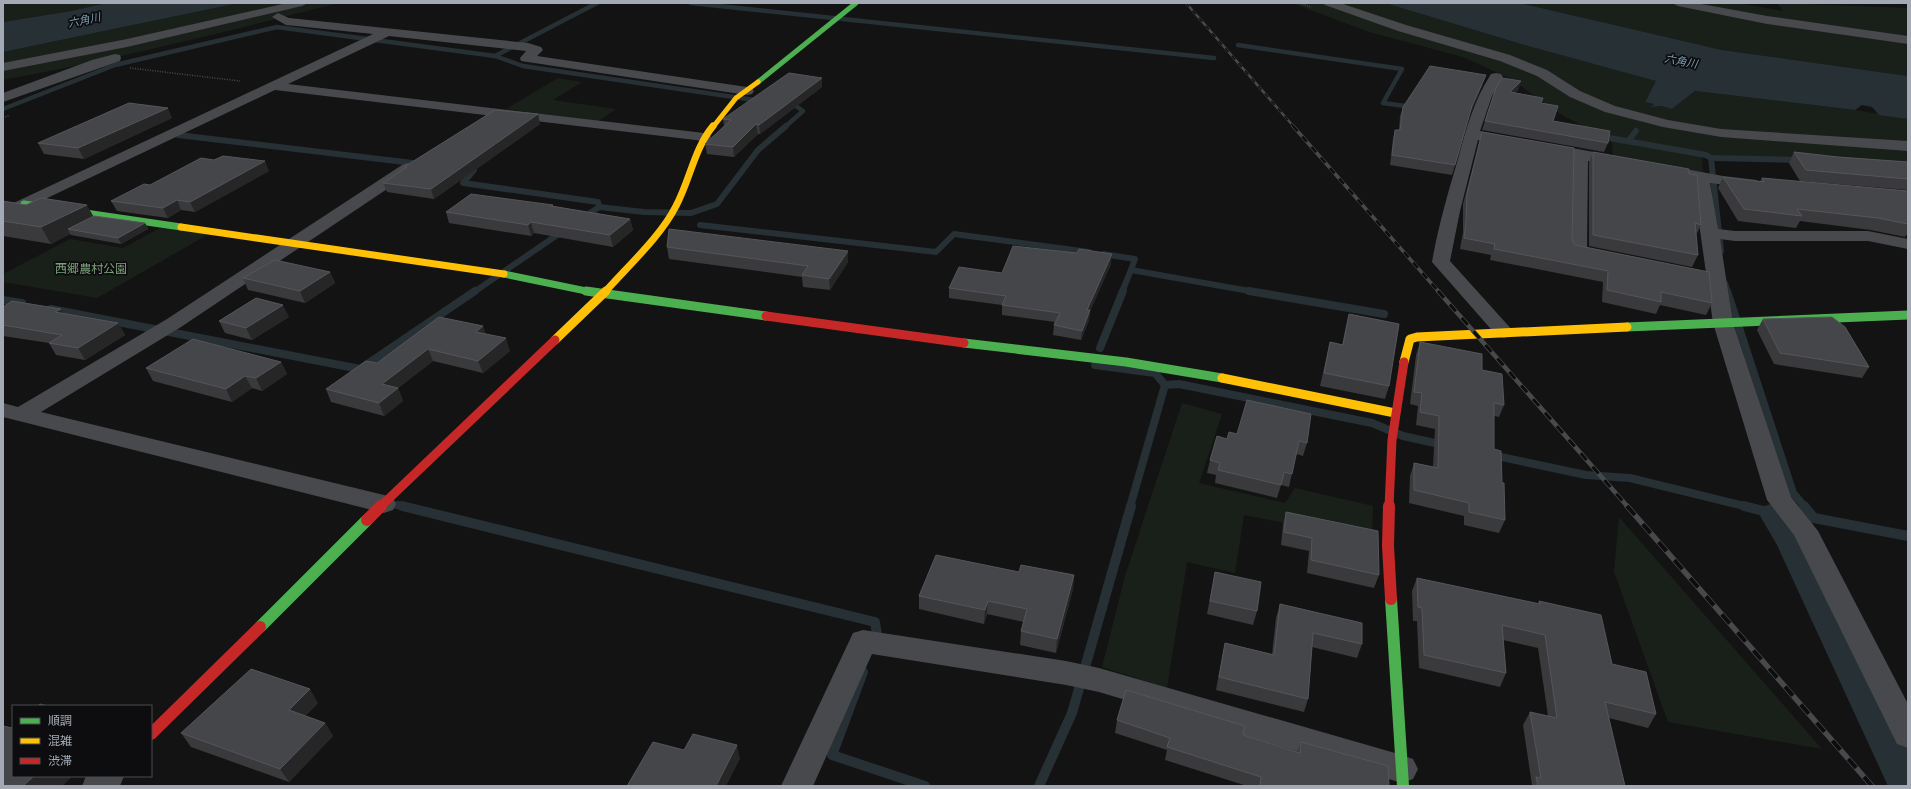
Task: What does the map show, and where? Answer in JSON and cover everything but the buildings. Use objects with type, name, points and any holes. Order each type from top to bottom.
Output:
[{"type":"street","points":[[3,67],[127,43],[302,3]]},
{"type":"street","points":[[152,733],[384,504],[603,294],[669,220],[677,205],[704,137],[736,98],[746,92],[856,3]]},
{"type":"street","points":[[1330,3],[1402,28],[1505,58],[1542,73],[1575,94],[1610,109],[1668,124],[1721,133],[1908,146]]},
{"type":"street","points":[[1678,3],[1767,20],[1908,40]]},
{"type":"street","points":[[279,21],[528,47],[538,50],[526,58],[746,92]]},
{"type":"street","points":[[3,214],[385,33]]},
{"type":"street","points":[[3,98],[97,62],[127,56]]},
{"type":"street","points":[[1496,77],[1485,93],[1472,134],[1445,229],[1441,262],[1504,332]]},
{"type":"street","points":[[273,86],[704,137]]},
{"type":"street","points":[[476,124],[495,112]]},
{"type":"street","points":[[1472,134],[1633,164]]},
{"type":"street","points":[[1580,154],[1578,251],[1616,259]]},
{"type":"street","points":[[12,413],[174,323],[414,163]]},
{"type":"street","points":[[1656,169],[1711,179],[1768,184]]},
{"type":"street","points":[[1711,179],[1713,233],[1709,277],[1727,323],[1779,500],[1805,531],[1908,735]]},
{"type":"street","points":[[24,204],[296,242],[493,272],[603,294],[992,348],[1085,356],[1174,368],[1395,414]]},
{"type":"street","points":[[1713,233],[1735,236],[1868,236],[1908,244]]},
{"type":"street","points":[[797,786],[863,641],[1066,672],[1099,680],[1402,778],[1388,546],[1393,426],[1405,352],[1410,339],[1417,336],[1908,315]]},
{"type":"street","points":[[12,413],[384,504]]},
{"type":"street","points":[[98,786],[107,777]]},
{"type":"path","points":[[123,70],[130,68],[273,86]]},
{"type":"path","points":[[3,118],[10,115]]},
{"type":"green space","points":[[3,3],[106,3],[71,11],[3,22]]},
{"type":"green space","points":[[239,3],[338,3],[171,44],[3,80],[3,52]]},
{"type":"green space","points":[[1292,3],[1385,3],[1528,46],[1657,81],[1645,102],[1654,104],[1653,107],[1661,106],[1672,109],[1695,91],[1855,110],[1908,119],[1908,164],[1828,158],[1702,157],[1703,174],[1613,158],[1612,142],[1557,112],[1511,79],[1463,57],[1369,32]]},
{"type":"green space","points":[[1520,3],[1738,3],[1783,11],[1777,3],[1908,8],[1908,76],[1722,50]]},
{"type":"green space","points":[[558,78],[582,82],[553,100],[616,109],[597,122],[506,109]]},
{"type":"green space","name":"西郷農村公園","points":[[162,227],[209,234],[97,298],[3,282],[3,274],[70,239],[123,248]]},
{"type":"green space","points":[[1182,403],[1222,414],[1199,483],[1285,503],[1295,488],[1373,506],[1372,540],[1244,515],[1235,573],[1187,562],[1167,688],[1102,667],[1125,576]]},
{"type":"green space","points":[[1619,517],[1822,749],[1668,722],[1614,572]]},
{"type":"water","name":"六角川","points":[[106,3],[239,3],[3,52],[3,22],[71,11]]},
{"type":"water","name":"六角川","points":[[1385,3],[1520,3],[1722,50],[1908,76],[1908,119],[1879,115],[1872,107],[1862,105],[1855,110],[1695,91],[1672,109],[1661,106],[1651,107],[1654,104],[1645,102],[1656,81],[1528,46]]},
{"type":"waterway","points":[[495,56],[597,3]]},
{"type":"waterway","points":[[691,3],[1214,58]]},
{"type":"waterway","points":[[3,109],[115,65],[277,27],[495,56]]},
{"type":"waterway","points":[[1238,45],[1402,69],[1383,103],[1413,107]]},
{"type":"waterway","points":[[495,56],[523,66],[761,101]]},
{"type":"waterway","points":[[785,127],[803,111],[796,106],[787,104]]},
{"type":"waterway","points":[[599,207],[644,212],[691,213],[717,204],[758,150],[786,126]]},
{"type":"waterway","points":[[1628,141],[1636,131]]},
{"type":"waterway","points":[[178,135],[421,164]]},
{"type":"waterway","points":[[1598,136],[1706,155],[1711,158]]},
{"type":"waterway","points":[[1711,158],[1799,160]]},
{"type":"waterway","points":[[1711,158],[1721,251]]},
{"type":"waterway","points":[[464,169],[474,170],[463,183],[598,202],[599,207]]},
{"type":"waterway","points":[[583,218],[599,207]]},
{"type":"waterway","points":[[700,225],[936,252],[954,234],[1089,252]]},
{"type":"waterway","points":[[474,292],[563,231]]},
{"type":"waterway","points":[[1103,254],[1135,259],[1131,270]]},
{"type":"waterway","points":[[1122,292],[1131,270]]},
{"type":"waterway","points":[[1131,270],[1255,292]]},
{"type":"waterway","points":[[1725,283],[1728,292]]},
{"type":"waterway","points":[[51,309],[360,369],[475,291]]},
{"type":"waterway","points":[[1100,348],[1123,291]]},
{"type":"waterway","points":[[1249,291],[1384,314]]},
{"type":"waterway","points":[[1727,291],[1793,493],[1805,507]]},
{"type":"waterway","points":[[3,300],[22,303]]},
{"type":"waterway","points":[[1095,365],[1155,373],[1165,385]]},
{"type":"waterway","points":[[1165,385],[1179,384],[1372,423],[1403,436],[1444,445]]},
{"type":"waterway","points":[[1130,507],[1165,385]]},
{"type":"waterway","points":[[1492,455],[1586,475],[1630,478],[1745,506]]},
{"type":"waterway","points":[[397,505],[406,507]]},
{"type":"waterway","points":[[402,506],[875,622],[877,635]]},
{"type":"waterway","points":[[1039,786],[1072,713],[1131,506]]},
{"type":"waterway","points":[[1745,506],[1775,514],[1814,518]]},
{"type":"waterway","points":[[1804,506],[1814,518]]},
{"type":"waterway","points":[[1775,514],[1793,545],[1908,785]]},
{"type":"waterway","points":[[1814,518],[1908,536]]},
{"type":"waterway","points":[[863,672],[832,755],[925,786]]},
{"type":"railway","points":[[1186,3],[1294,127]]},
{"type":"railway","points":[[1293,126],[1439,292]]},
{"type":"railway","points":[[1438,291],[1628,507]]},
{"type":"railway","points":[[1627,506],[1872,786]]},
{"type":"traffic: fast","points":[[758,82],[856,3]]},
{"type":"traffic: fast","points":[[24,204],[181,227]]},
{"type":"traffic: fast","points":[[504,274],[603,294],[766,316]]},
{"type":"traffic: fast","points":[[1627,327],[1908,315]]},
{"type":"traffic: fast","points":[[964,343],[1126,362],[1222,378]]},
{"type":"traffic: fast","points":[[260,627],[367,520]]},
{"type":"traffic: fast","points":[[1391,599],[1403,786]]},
{"type":"traffic: slow","points":[[555,340],[603,294],[668,221],[677,205],[704,137],[736,98],[758,82]]},
{"type":"traffic: slow","points":[[181,227],[504,274]]},
{"type":"traffic: slow","points":[[1404,362],[1410,339],[1417,337],[1627,327]]},
{"type":"traffic: slow","points":[[1222,378],[1395,413]]},
{"type":"traffic: jam","points":[[766,316],[964,343]]},
{"type":"traffic: jam","points":[[367,520],[555,340]]},
{"type":"traffic: jam","points":[[1391,599],[1388,546],[1392,440],[1404,362]]},
{"type":"traffic: jam","points":[[152,733],[260,627]]}]
